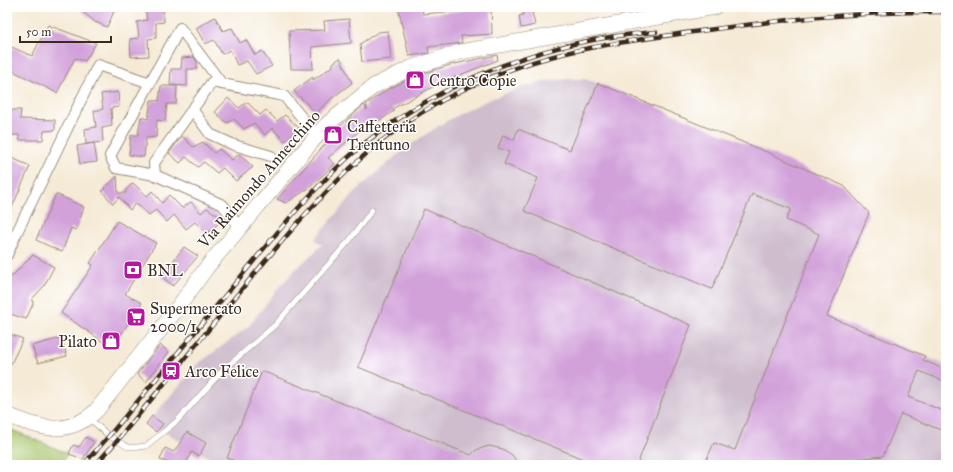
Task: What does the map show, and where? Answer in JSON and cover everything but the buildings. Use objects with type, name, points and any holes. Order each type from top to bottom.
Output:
[{"type":"street","name":"Via Raimondo Annecchino","points":[[7,415],[38,427],[55,429],[76,424],[88,418],[106,399],[176,310],[207,267],[325,126],[374,86],[411,68],[460,52],[715,7]]},
{"type":"street","points":[[222,84],[180,28],[110,156],[116,168],[155,175],[223,205],[240,228]]},
{"type":"street","points":[[7,255],[98,65],[150,83]]},
{"type":"street","points":[[155,175],[154,162],[212,82],[284,96],[317,136]]},
{"type":"street","points":[[192,109],[210,134],[234,145],[271,156]]},
{"type":"lane","points":[[88,418],[109,436],[128,446],[138,448],[146,446],[177,421],[221,372],[275,325],[349,241],[372,210]]},
{"type":"shaded area","points":[[584,79],[598,83],[769,153],[844,186],[869,213],[827,316],[946,365],[946,465],[222,465],[159,429],[156,432],[146,424],[199,363],[248,327],[280,286],[322,245],[315,239],[356,191],[395,157],[437,127],[488,100],[524,87],[547,81]]},
{"type":"green space","points":[[7,428],[67,453],[62,465],[7,465]]},
{"type":"railway","points":[[95,465],[117,441],[270,255],[322,196],[379,143],[400,127],[444,99],[492,77],[516,68],[582,49],[788,20],[883,13],[946,12]]},
{"type":"railway","points":[[83,465],[109,436],[296,211],[311,194],[360,147],[392,123],[427,101],[462,83],[499,67],[576,43],[616,36],[656,32]]},
{"type":"place","name":"Centro Copie","points":[[415,80]]},
{"type":"place","name":"Caffetteria Trentuno","points":[[333,135]]},
{"type":"place","name":"BNL","points":[[133,270]]},
{"type":"place","name":"Supermercato 2000/1","points":[[136,317]]},
{"type":"place","name":"Pilato","points":[[111,341]]},
{"type":"place","name":"Arco Felice","points":[[171,371]]}]
